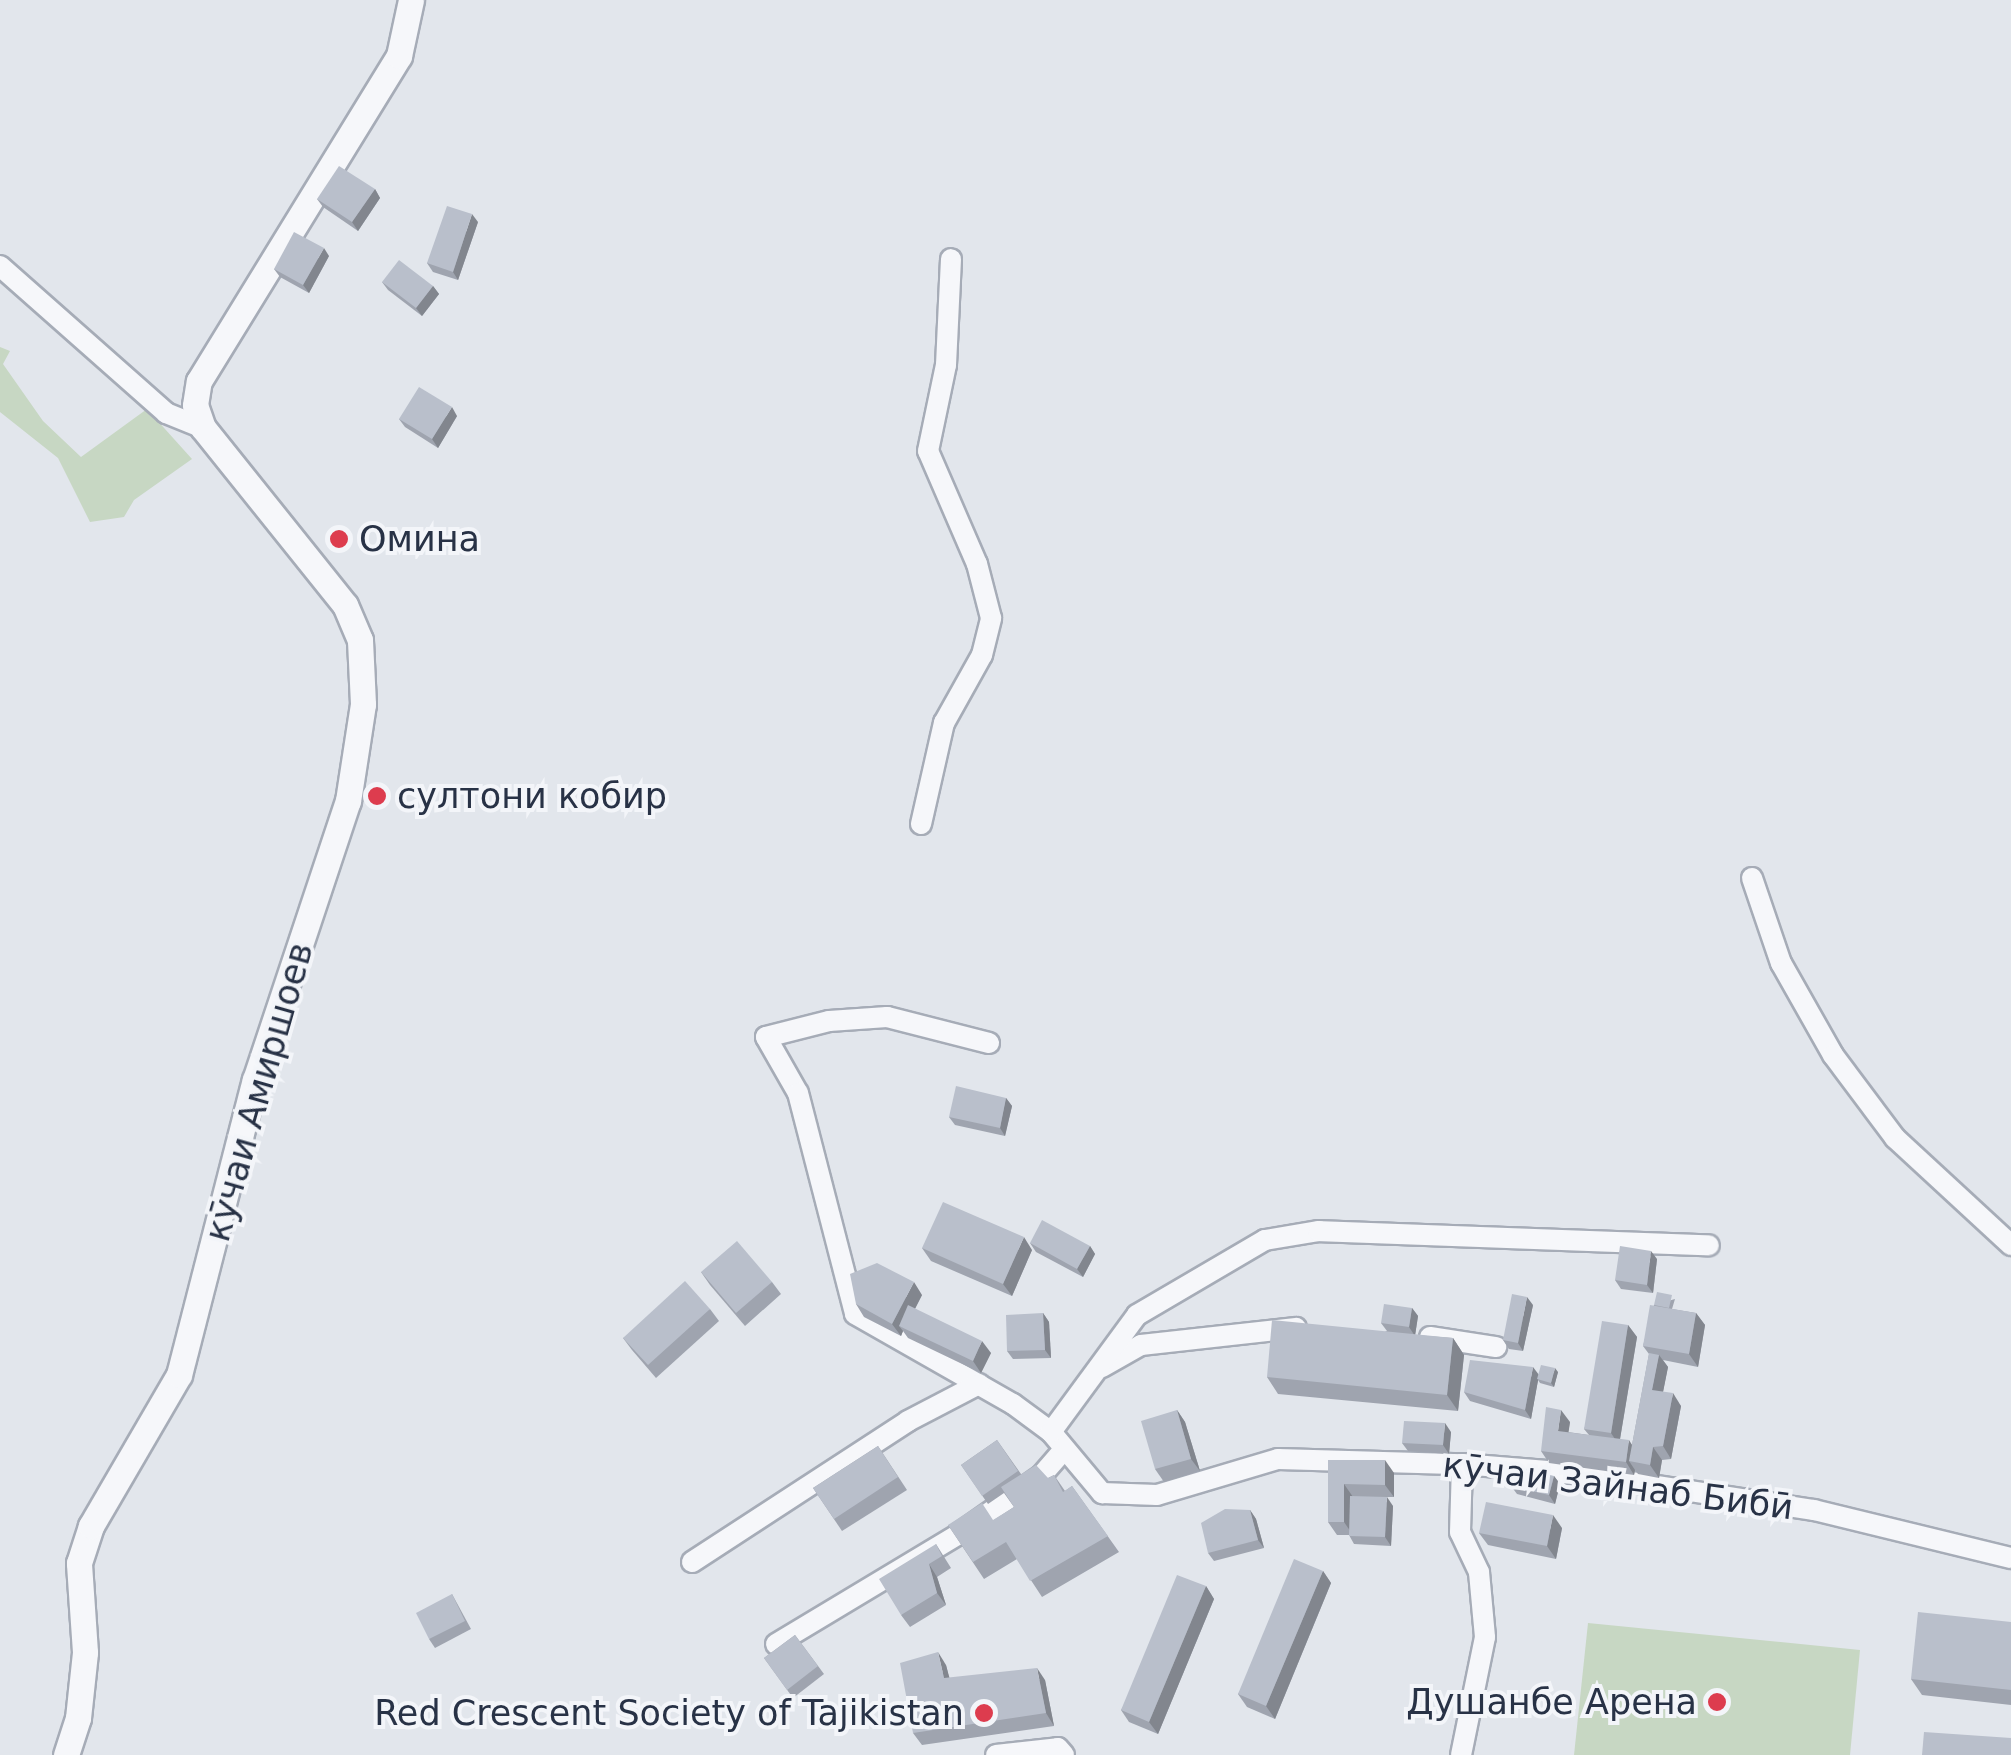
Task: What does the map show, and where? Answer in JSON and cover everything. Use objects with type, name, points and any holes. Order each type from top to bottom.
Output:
[{"type":"street","points":[[203,428],[195,405],[199,381],[399,56],[410,0]]},
{"type":"street","points":[[921,824],[944,724],[982,655],[991,618],[978,564],[928,451],[946,365],[951,259]]},
{"type":"street","points":[[0,266],[166,412],[203,428]]},
{"type":"street","name":"кӯчаи Амиршоев","points":[[66,1755],[84,1669],[79,1563],[91,1526],[179,1375],[255,1080],[348,801],[363,704],[360,640],[345,605],[203,428]]},
{"type":"street","points":[[1752,878],[1781,963],[1833,1055],[1896,1138],[2011,1244]]},
{"type":"street","points":[[989,1043],[886,1017],[828,1021],[766,1036],[798,1093],[855,1314],[979,1384],[1051,1432],[1088,1376],[1137,1315],[1242,1252],[1289,1234],[1443,1232],[1709,1245]]},
{"type":"street","points":[[1088,1376],[1141,1345],[1262,1327],[1320,1328]]},
{"type":"street","points":[[1407,1335],[1496,1347]]},
{"type":"street","points":[[692,1562],[908,1420],[979,1384]]},
{"type":"street","name":"кӯчаи Зайнаб Бибӣ","points":[[1051,1432],[1102,1493],[1156,1495],[1278,1458],[1462,1464],[1572,1473],[1814,1510],[2011,1558]]},
{"type":"street","points":[[776,1644],[959,1534],[1041,1476],[1063,1451]]},
{"type":"street","points":[[1461,1755],[1485,1637],[1479,1572],[1460,1532],[1462,1464]]},
{"type":"street","points":[[996,1755],[1058,1748],[1064,1755]]},
{"type":"green space","points":[[0,347],[10,351],[3,364],[43,421],[81,457],[147,409],[192,459],[134,500],[124,517],[90,522],[58,458],[0,412]]},
{"type":"green space","name":"Душанбе Арена","points":[[1588,1623],[1860,1650],[1850,1755],[1574,1755]]},
{"type":"building","points":[[339,166],[375,189],[352,222],[317,199]]},
{"type":"building","points":[[447,206],[472,214],[453,272],[427,263]]},
{"type":"building","points":[[294,232],[324,248],[303,285],[274,269]]},
{"type":"building","points":[[399,260],[433,286],[416,308],[382,282]]},
{"type":"building","points":[[419,387],[452,407],[432,439],[399,419]]},
{"type":"building","points":[[956,1086],[1006,1098],[1000,1128],[949,1117]]},
{"type":"building","points":[[943,1202],[1024,1237],[1003,1284],[922,1248]]},
{"type":"building","points":[[1042,1220],[1090,1246],[1077,1269],[1030,1243]]},
{"type":"building","points":[[737,1241],[772,1282],[736,1313],[701,1272]]},
{"type":"building","points":[[1620,1246],[1651,1251],[1647,1285],[1615,1280]]},
{"type":"building","points":[[877,1263],[914,1282],[892,1324],[856,1304],[850,1274]]},
{"type":"building","points":[[685,1281],[710,1309],[648,1365],[623,1338]]},
{"type":"building","points":[[1657,1292],[1672,1295],[1669,1308],[1654,1305]]},
{"type":"building","points":[[1512,1294],[1527,1297],[1518,1343],[1503,1340]]},
{"type":"building","points":[[1384,1304],[1412,1308],[1409,1327],[1381,1323]]},
{"type":"building","points":[[908,1305],[982,1341],[973,1361],[899,1326]]},
{"type":"building","points":[[1650,1305],[1696,1313],[1689,1354],[1643,1346]]},
{"type":"building","points":[[1043,1313],[1045,1350],[1007,1351],[1006,1315]]},
{"type":"building","points":[[1272,1320],[1453,1338],[1447,1395],[1267,1377]]},
{"type":"building","points":[[1602,1321],[1628,1325],[1611,1433],[1584,1429]]},
{"type":"building","points":[[1649,1353],[1659,1355],[1652,1390],[1673,1393],[1663,1446],[1653,1447],[1650,1465],[1629,1461]]},
{"type":"building","points":[[1470,1360],[1533,1367],[1525,1410],[1464,1392]]},
{"type":"building","points":[[1541,1365],[1555,1368],[1551,1383],[1537,1379]]},
{"type":"building","points":[[1546,1407],[1561,1410],[1558,1431],[1629,1440],[1626,1462],[1541,1451]]},
{"type":"building","points":[[1177,1410],[1191,1459],[1155,1469],[1141,1421]]},
{"type":"building","points":[[1404,1421],[1445,1423],[1443,1445],[1402,1443]]},
{"type":"building","points":[[997,1440],[1018,1471],[982,1496],[961,1465]]},
{"type":"building","points":[[878,1446],[898,1477],[834,1519],[813,1488]]},
{"type":"building","points":[[1328,1460],[1385,1460],[1385,1485],[1344,1484],[1344,1522],[1328,1522]]},
{"type":"building","points":[[1036,1465],[1048,1478],[1054,1475],[1063,1492],[1072,1486],[1108,1536],[1030,1581],[1006,1542],[973,1562],[948,1525],[982,1503],[993,1520],[1014,1507],[1001,1487]]},
{"type":"building","points":[[1516,1466],[1554,1476],[1549,1495],[1511,1486]]},
{"type":"building","points":[[1350,1496],[1387,1497],[1385,1537],[1349,1536]]},
{"type":"building","points":[[1486,1502],[1553,1515],[1547,1546],[1479,1533]]},
{"type":"building","points":[[1225,1509],[1250,1510],[1258,1540],[1208,1553],[1201,1523]]},
{"type":"building","points":[[936,1544],[942,1556],[929,1564],[937,1593],[901,1615],[879,1579]]},
{"type":"building","points":[[1294,1559],[1323,1571],[1266,1706],[1238,1694]]},
{"type":"building","points":[[1177,1575],[1206,1586],[1149,1722],[1121,1710]]},
{"type":"building","points":[[452,1594],[465,1621],[429,1639],[416,1613]]},
{"type":"building","points":[[1918,1612],[2011,1622],[2011,1690],[1911,1679]]},
{"type":"building","points":[[795,1635],[818,1666],[787,1690],[764,1658]]},
{"type":"building","name":"Red Crescent Society of Tajikistan","points":[[938,1652],[944,1678],[1037,1668],[1046,1713],[913,1733],[900,1663]]},
{"type":"building","points":[[1924,1732],[2011,1738],[2011,1755],[1922,1755]]},
{"type":"place","name":"Омина","points":[[339,539]]},
{"type":"place","name":"султони кобир","points":[[377,796]]},
{"type":"place","name":"Душанбе Арена","points":[[1717,1702]]},
{"type":"place","name":"Red Crescent Society of Tajikistan","points":[[984,1713]]}]
